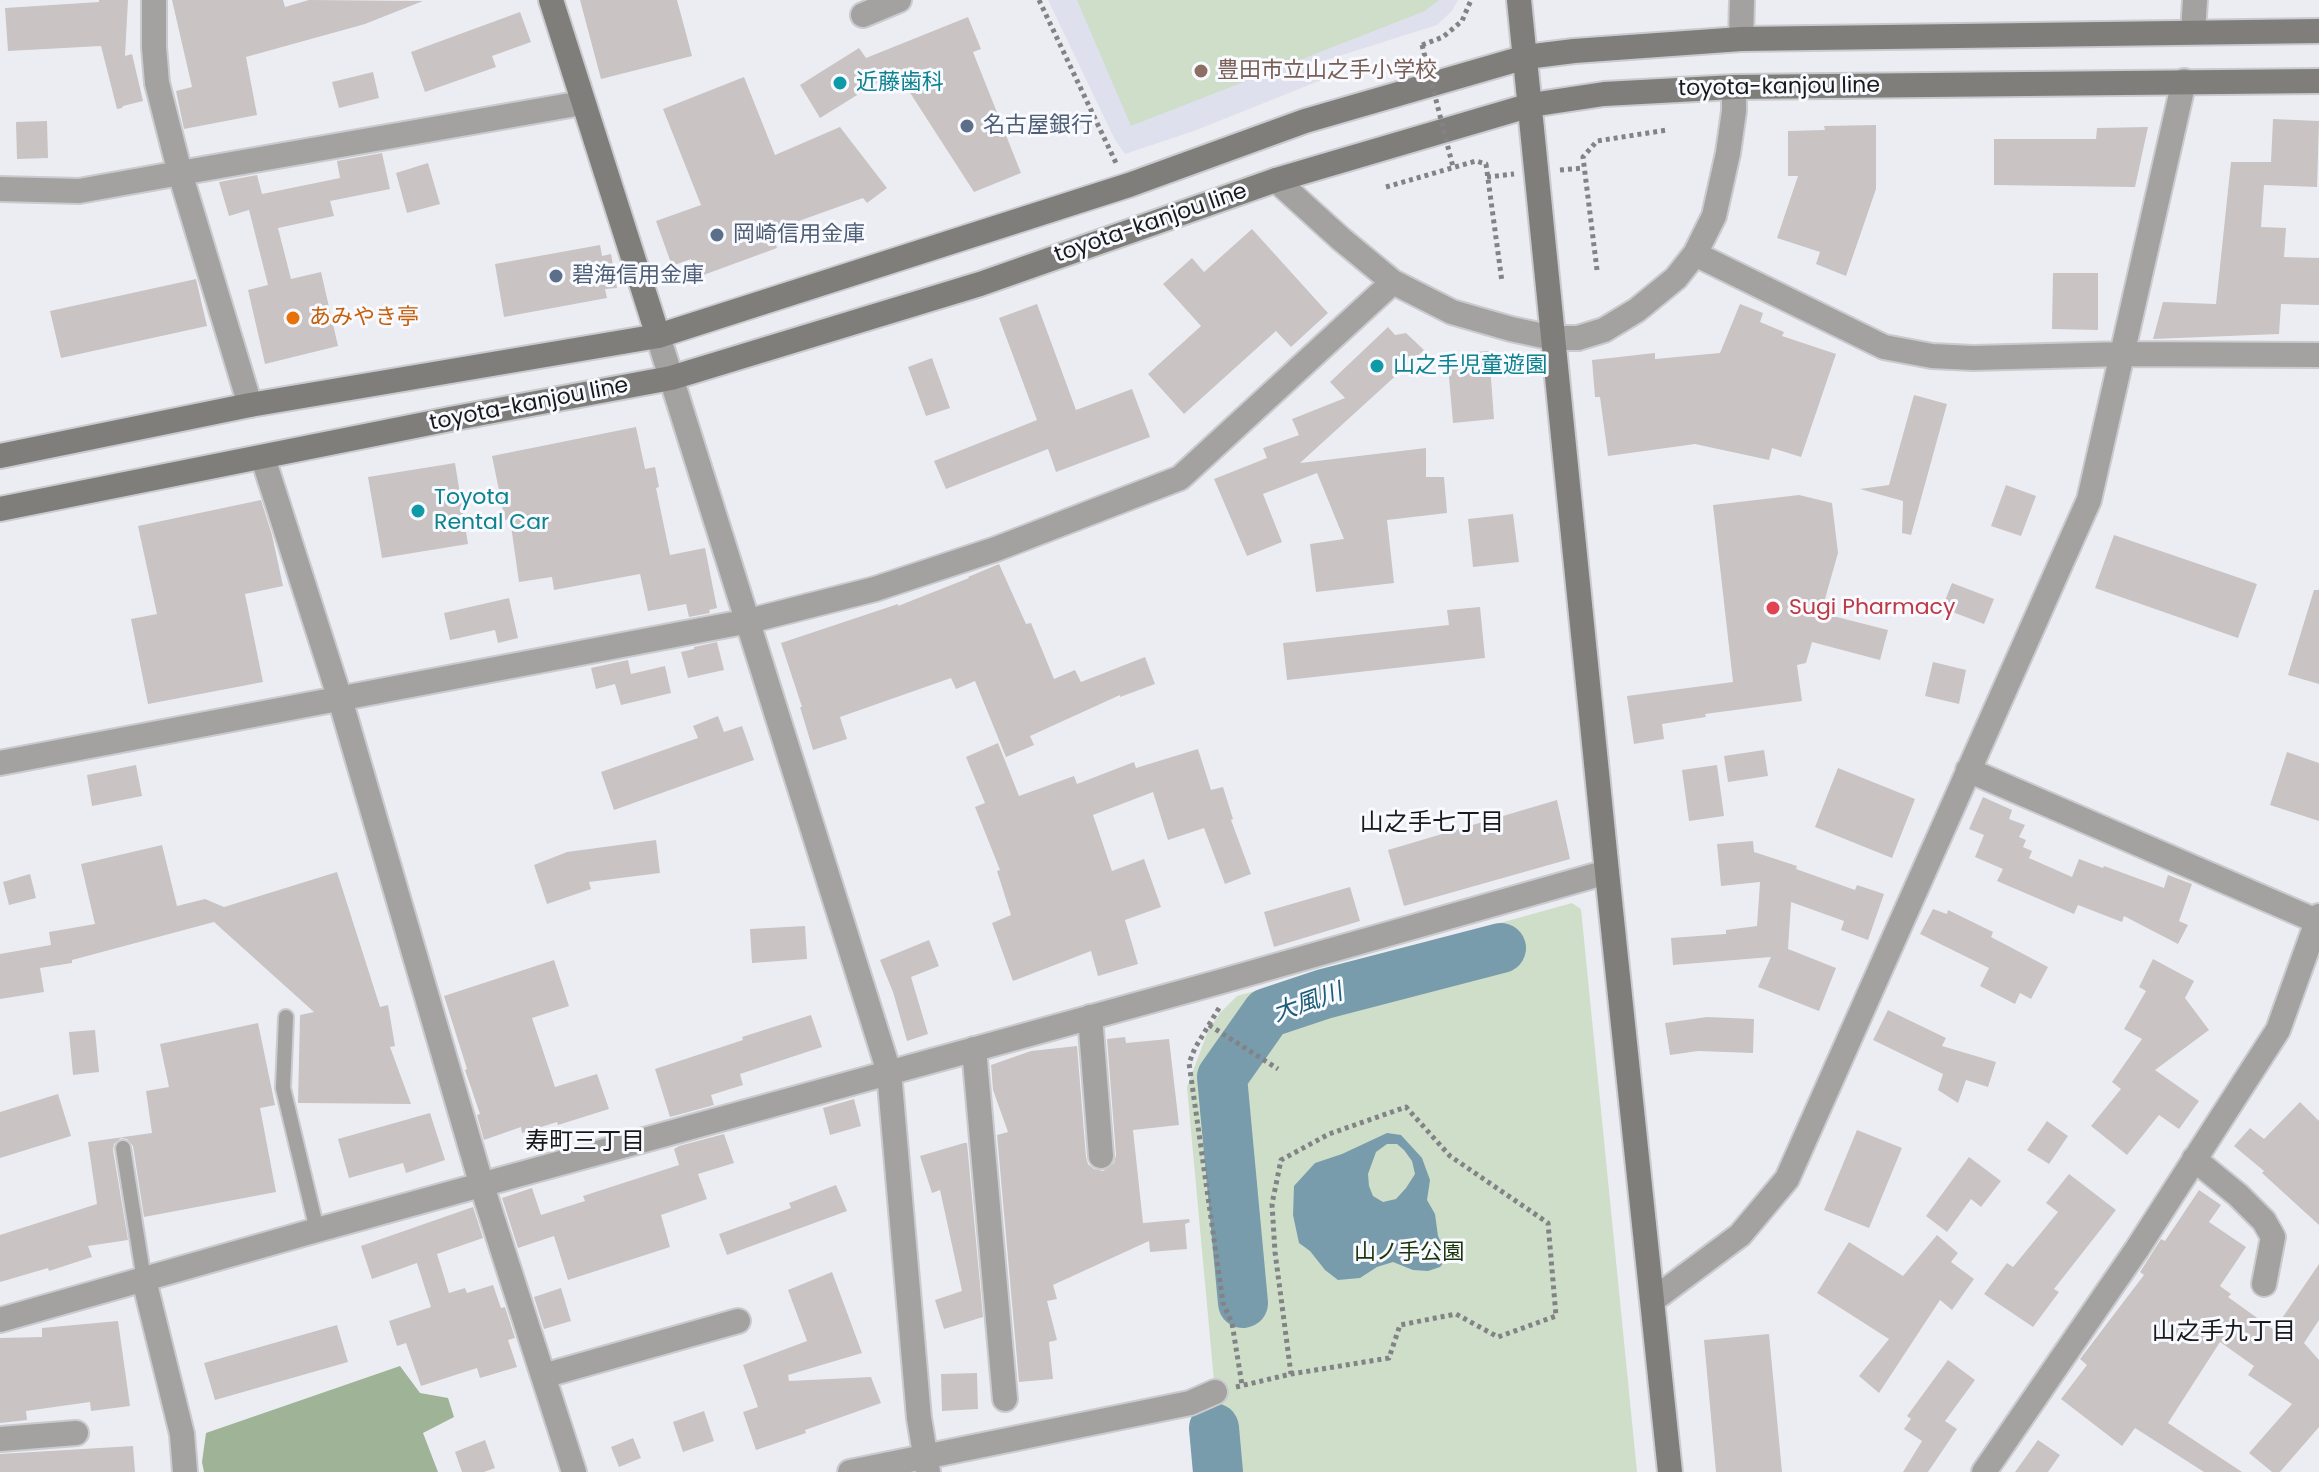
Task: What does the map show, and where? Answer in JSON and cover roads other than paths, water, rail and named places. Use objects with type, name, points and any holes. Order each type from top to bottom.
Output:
[{"type":"main road","points":[[551,0],[658,336]]},
{"type":"main road","points":[[1519,0],[1670,1472]]},
{"type":"main road","name":"toyota-kanjou line","points":[[0,456],[250,405],[658,336],[1129,185],[1305,121],[1526,57],[1741,39],[2319,31]]},
{"type":"main road","name":"toyota-kanjou line","points":[[0,509],[671,378],[980,284],[1276,180],[1531,105],[1604,94],[1734,87],[2319,81]]},
{"type":"street","points":[[154,0],[157,83],[180,173],[250,405]]},
{"type":"street","points":[[863,15],[899,0]]},
{"type":"street","points":[[1741,39],[1742,0]]},
{"type":"street","points":[[2193,32],[2195,0]]},
{"type":"street","points":[[1653,1300],[1740,1235],[1787,1179],[2089,500],[2184,81]]},
{"type":"street","points":[[1276,180],[1393,282],[1452,312],[1553,338],[1578,338],[1604,330],[1637,310],[1676,278],[1695,254],[1714,216],[1728,153],[1734,87]]},
{"type":"street","points":[[0,189],[79,191],[582,103]]},
{"type":"street","points":[[1695,254],[1884,347],[1932,356],[2319,355]]},
{"type":"street","points":[[0,763],[749,621],[875,589],[996,549],[1180,478],[1393,282]]},
{"type":"street","points":[[658,336],[889,1072],[919,1418],[927,1464]]},
{"type":"street","points":[[263,458],[340,699],[482,1186],[574,1472]]},
{"type":"street","points":[[1968,770],[2319,920],[2278,1030],[2137,1249],[1984,1472]]},
{"type":"street","points":[[0,1320],[1607,872]]},
{"type":"street","points":[[1090,1017],[1101,1156]]},
{"type":"street","points":[[974,1049],[1005,1399]]},
{"type":"street","points":[[2194,1159],[2238,1195],[2264,1221],[2273,1237],[2264,1284]]},
{"type":"street","points":[[144,1280],[182,1434],[185,1472]]},
{"type":"street","points":[[543,1376],[738,1321]]},
{"type":"street","points":[[850,1472],[927,1464],[1190,1403],[1215,1392]]},
{"type":"street","points":[[0,1439],[76,1433]]},
{"type":"lane","points":[[286,1017],[283,1088],[317,1230]]},
{"type":"lane","points":[[123,1148],[144,1280]]},
{"type":"water","points":[[1387,1133],[1401,1135],[1422,1158],[1430,1180],[1427,1200],[1435,1214],[1438,1236],[1448,1257],[1440,1267],[1428,1271],[1413,1270],[1393,1262],[1377,1267],[1360,1278],[1338,1280],[1299,1243],[1293,1215],[1294,1186],[1315,1163]],"holes":[[[1387,1144],[1397,1144],[1412,1161],[1415,1174],[1396,1199],[1383,1202],[1373,1196],[1368,1174],[1376,1152]]]},
{"type":"waterway","name":"大風川","points":[[1243,1303],[1222,1077],[1267,1013],[1324,994],[1501,948]]},
{"type":"waterway","name":"大風川","points":[[1214,1428],[1218,1472]]},
{"type":"place","name":"豊田市立山之手小学校","points":[[1201,71]]},
{"type":"place","name":"近藤歯科","points":[[840,83]]},
{"type":"place","name":"名古屋銀行","points":[[967,126]]},
{"type":"place","name":"岡崎信用金庫","points":[[717,235]]},
{"type":"place","name":"碧海信用金庫","points":[[556,276]]},
{"type":"place","name":"あみやき亭","points":[[293,318]]},
{"type":"place","name":"山之手児童遊園","points":[[1377,366]]},
{"type":"place","name":"Toyota Rental Car","points":[[418,511]]},
{"type":"place","name":"Sugi Pharmacy","points":[[1773,608]]},
{"type":"district","name":"山之手七丁目","points":[[1432,824]]},
{"type":"district","name":"寿町三丁目","points":[[585,1143]]},
{"type":"district","name":"山之手九丁目","points":[[2224,1333]]},
{"type":"park label","name":"山ノ手公園","points":[[1409,1253]]}]
